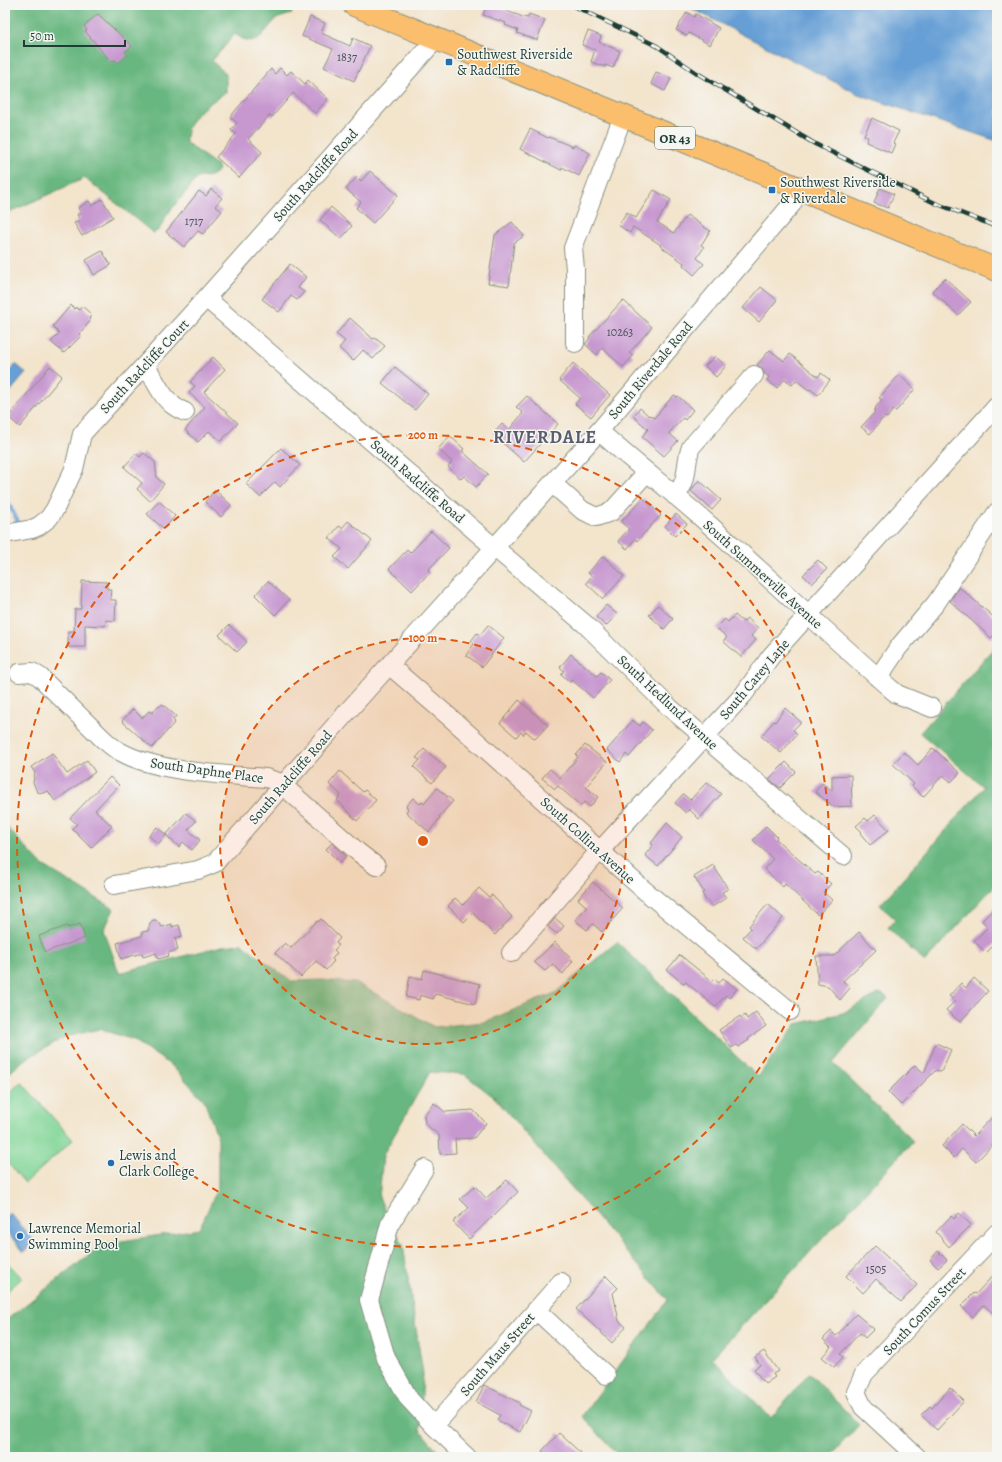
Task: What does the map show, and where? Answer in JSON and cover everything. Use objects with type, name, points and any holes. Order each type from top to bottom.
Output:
[{"type":"main road","name":"OR 43","points":[[354,5],[997,270]]},
{"type":"street","name":"South Radcliffe Road","points":[[114,885],[198,870],[215,863],[494,547],[206,298],[436,40]]},
{"type":"street","points":[[575,343],[575,269],[573,248],[623,116]]},
{"type":"street","name":"South Riverdale Road","points":[[494,547],[599,430],[792,204],[798,188]]},
{"type":"street","name":"South Radcliffe Court","points":[[5,534],[32,529],[39,526],[49,518],[55,509],[74,469],[82,434],[206,298]]},
{"type":"street","points":[[145,365],[152,374],[164,396],[174,406],[185,412]]},
{"type":"street","points":[[675,496],[684,484],[688,454],[691,447],[754,375]]},
{"type":"street","name":"South Carey Lane","points":[[510,953],[744,694],[771,656],[997,406]]},
{"type":"street","name":"South Summerville Avenue","points":[[599,430],[722,536],[897,694],[932,708]]},
{"type":"street","points":[[552,483],[582,510],[596,517],[610,512],[647,472]]},
{"type":"street","points":[[878,678],[898,648],[936,603],[997,512]]},
{"type":"street","name":"South Hedlund Avenue","points":[[494,547],[585,624],[653,692],[843,856]]},
{"type":"street","name":"South Collina Avenue","points":[[389,665],[644,890],[790,1011]]},
{"type":"street","name":"South Daphne Place","points":[[19,673],[32,672],[40,676],[112,747],[130,757],[169,768],[274,780],[283,786],[376,866]]},
{"type":"street","points":[[424,1169],[390,1224],[369,1300],[386,1358],[409,1399],[434,1426],[467,1457]]},
{"type":"street","name":"South Comus Street","points":[[917,1457],[863,1407],[856,1392],[864,1374],[997,1234]]},
{"type":"street","name":"South Maus Street","points":[[434,1426],[561,1282]]},
{"type":"street","points":[[536,1310],[606,1375]]},
{"type":"green space","points":[[5,5],[287,5],[293,7],[294,10],[291,14],[276,19],[258,40],[246,41],[235,34],[212,61],[226,74],[226,92],[205,107],[193,119],[186,134],[186,143],[218,166],[219,170],[211,176],[197,178],[166,216],[159,230],[153,233],[85,178],[12,211],[5,211]]},
{"type":"green space","points":[[997,644],[997,883],[925,962],[888,928],[895,919],[880,905],[984,787],[920,733]]},
{"type":"green space","points":[[5,825],[41,864],[114,909],[104,930],[119,973],[222,946],[242,944],[291,981],[322,980],[356,983],[434,1027],[484,1022],[555,993],[617,942],[758,1077],[796,1024],[843,1013],[880,993],[888,998],[833,1063],[913,1141],[712,1358],[771,1418],[809,1373],[859,1425],[829,1457],[620,1457],[582,1416],[668,1300],[495,1098],[464,1074],[430,1072],[383,1155],[379,1198],[403,1245],[423,1374],[420,1430],[440,1454],[438,1457],[5,1457],[5,1321],[103,1244],[199,1229],[218,1188],[218,1138],[204,1100],[172,1066],[134,1040],[99,1029],[65,1037],[24,1060],[5,1077]]},
{"type":"green space","points":[[21,1082],[73,1140],[25,1183],[5,1160],[5,1097]]},
{"type":"green space","points":[[5,1260],[22,1278],[5,1293]]},
{"type":"water","points":[[685,5],[997,5],[997,141],[858,94]]},
{"type":"water","points":[[16,364],[26,373],[9,393],[5,389],[5,377]]},
{"type":"water","name":"Lawrence Memorial Swimming Pool","points":[[10,1213],[35,1242],[24,1252],[5,1230],[5,1217]]},
{"type":"building","points":[[487,5],[491,5],[523,17],[528,18],[529,14],[545,20],[537,40],[517,33],[518,30],[505,25],[506,23],[483,15]]},
{"type":"building","points":[[687,12],[694,17],[696,14],[719,28],[710,45],[689,33],[687,36],[676,30]]},
{"type":"building","points":[[98,14],[132,46],[125,52],[128,55],[118,63],[115,60],[111,62],[85,31],[87,30],[84,26]]},
{"type":"building","points":[[310,17],[325,23],[321,33],[350,46],[353,38],[370,46],[354,81],[324,67],[333,49],[302,36]]},
{"type":"building","points":[[588,31],[601,36],[599,42],[620,51],[613,68],[591,62],[595,50],[582,45]]},
{"type":"building","points":[[280,68],[287,75],[291,71],[305,84],[308,80],[328,99],[315,113],[293,93],[272,117],[270,115],[248,139],[262,152],[239,178],[216,157],[236,134],[231,130],[237,123],[230,117],[271,69],[275,74]]},
{"type":"building","points":[[656,72],[671,78],[665,91],[651,84]]},
{"type":"building","points":[[872,118],[899,131],[893,143],[895,144],[891,153],[866,142],[868,137],[864,135]]},
{"type":"building","points":[[530,129],[548,138],[549,137],[573,147],[574,145],[590,153],[579,176],[562,167],[561,170],[520,149]]},
{"type":"building","points":[[370,171],[398,195],[373,223],[356,208],[361,202],[346,189],[357,177],[361,181]]},
{"type":"building","points":[[880,188],[894,194],[888,208],[874,203]]},
{"type":"building","points":[[211,189],[222,198],[215,206],[222,211],[203,234],[198,231],[184,247],[166,232],[199,191],[206,196]]},
{"type":"building","points":[[654,190],[671,200],[657,222],[674,233],[687,215],[710,231],[701,245],[704,247],[697,258],[704,264],[694,275],[683,265],[684,263],[660,246],[661,245],[633,227],[630,233],[618,225],[627,212],[636,218]]},
{"type":"building","points":[[102,199],[113,217],[82,236],[74,223],[80,220],[77,215],[81,213],[78,208],[89,201],[92,206]]},
{"type":"building","points":[[331,207],[352,226],[341,239],[320,220]]},
{"type":"building","points":[[512,222],[524,236],[514,243],[509,286],[488,283],[495,235]]},
{"type":"building","points":[[102,251],[111,265],[94,275],[86,260]]},
{"type":"building","points":[[290,264],[306,277],[298,288],[304,292],[297,300],[291,296],[279,312],[262,299]]},
{"type":"building","points":[[945,278],[971,302],[958,315],[932,291]]},
{"type":"building","points":[[761,287],[777,300],[759,322],[743,308]]},
{"type":"building","points":[[623,300],[652,327],[629,353],[633,356],[623,367],[602,348],[597,355],[585,344],[590,338],[589,337]]},
{"type":"building","points":[[71,305],[75,309],[76,307],[79,310],[82,306],[92,315],[89,318],[91,320],[79,334],[81,336],[64,353],[51,342],[59,334],[53,326]]},
{"type":"building","points":[[350,318],[373,339],[375,338],[385,346],[373,359],[363,350],[353,361],[339,348],[345,341],[336,334]]},
{"type":"building","points":[[770,350],[784,361],[790,354],[818,377],[821,373],[830,380],[818,395],[796,380],[792,385],[785,379],[777,388],[767,380],[769,377],[764,373],[761,367],[757,365]]},
{"type":"building","points":[[715,356],[726,366],[716,377],[705,366]]},
{"type":"building","points":[[213,357],[225,369],[204,392],[238,423],[221,441],[209,431],[198,442],[185,430],[205,407],[189,393],[195,386],[190,382]]},
{"type":"building","points":[[573,363],[610,395],[591,417],[575,404],[580,398],[559,380]]},
{"type":"building","points":[[50,366],[62,376],[20,427],[8,417]]},
{"type":"building","points":[[395,367],[428,394],[415,410],[382,383]]},
{"type":"building","points":[[899,375],[915,389],[896,411],[893,410],[887,418],[882,419],[870,434],[861,427],[875,412],[875,408],[882,400],[879,398]]},
{"type":"building","points":[[674,395],[677,397],[678,396],[693,410],[685,420],[683,418],[669,433],[678,441],[664,456],[642,437],[648,429],[633,416],[640,408],[649,416],[650,415],[654,418]]},
{"type":"building","points":[[527,396],[558,424],[524,462],[493,434],[502,424],[509,430],[523,413],[516,407]]},
{"type":"building","points":[[450,436],[464,449],[462,451],[488,474],[476,487],[464,476],[461,479],[448,467],[452,462],[438,449]]},
{"type":"building","points":[[281,448],[300,465],[280,487],[275,482],[260,497],[246,484]]},
{"type":"building","points":[[136,453],[140,457],[144,453],[155,462],[157,478],[164,484],[150,501],[137,489],[142,483],[124,467]]},
{"type":"building","points":[[699,480],[721,500],[712,510],[691,491]]},
{"type":"building","points":[[215,490],[231,505],[221,517],[205,502]]},
{"type":"building","points":[[643,498],[661,515],[637,541],[635,539],[627,549],[618,541],[629,529],[621,522]]},
{"type":"building","points":[[159,501],[175,516],[164,529],[147,514]]},
{"type":"building","points":[[676,514],[687,524],[675,536],[665,526]]},
{"type":"building","points":[[348,521],[372,541],[348,569],[334,557],[342,549],[329,538],[339,526],[342,528]]},
{"type":"building","points":[[431,531],[449,548],[428,570],[430,572],[412,591],[389,569],[407,550],[410,553]]},
{"type":"building","points":[[603,556],[624,576],[603,599],[586,583],[592,576],[588,573]]},
{"type":"building","points":[[818,560],[827,569],[812,584],[803,575]]},
{"type":"building","points":[[82,581],[107,582],[107,589],[111,589],[110,600],[116,600],[115,621],[106,620],[105,626],[85,625],[85,647],[68,647],[68,631],[74,631],[75,609],[81,609]]},
{"type":"building","points":[[268,581],[289,600],[275,615],[255,595]]},
{"type":"building","points":[[959,587],[997,620],[997,632],[991,638],[950,601]]},
{"type":"building","points":[[606,605],[617,614],[606,626],[596,617]]},
{"type":"building","points":[[658,605],[673,619],[664,629],[649,615]]},
{"type":"building","points":[[735,615],[743,622],[747,618],[758,628],[751,636],[756,640],[741,657],[723,641],[727,637],[716,628],[725,619],[728,622]]},
{"type":"building","points":[[229,625],[247,642],[237,652],[219,635]]},
{"type":"building","points":[[488,625],[504,638],[482,667],[466,655],[474,644],[471,641],[477,633],[480,635]]},
{"type":"building","points":[[571,654],[597,676],[601,672],[610,680],[593,698],[572,680],[570,682],[561,674],[564,671],[560,667]]},
{"type":"building","points":[[519,700],[548,725],[535,739],[526,731],[523,735],[521,732],[516,737],[500,723]]},
{"type":"building","points":[[162,704],[176,716],[173,720],[175,722],[152,748],[122,721],[133,709],[142,718],[149,711],[152,713]]},
{"type":"building","points":[[785,708],[801,722],[793,730],[797,734],[781,753],[761,736],[774,721],[775,722]]},
{"type":"building","points":[[633,720],[640,726],[643,722],[652,730],[629,757],[626,754],[620,762],[607,750]]},
{"type":"building","points":[[585,745],[607,762],[586,787],[598,797],[590,807],[584,802],[581,806],[558,786],[555,789],[542,778],[550,769],[560,778],[578,757],[576,755]]},
{"type":"building","points":[[933,748],[960,773],[951,782],[943,775],[923,797],[912,786],[914,784],[893,764],[904,752],[918,765]]},
{"type":"building","points":[[424,749],[446,767],[432,783],[414,767],[420,760],[416,758]]},
{"type":"building","points":[[52,753],[67,774],[87,760],[95,772],[55,801],[48,791],[43,793],[37,792],[33,782],[35,773],[31,767]]},
{"type":"building","points":[[786,762],[796,772],[780,788],[769,779]]},
{"type":"building","points":[[340,771],[363,792],[365,790],[376,800],[357,821],[337,800],[341,795],[329,784]]},
{"type":"building","points":[[851,775],[852,806],[834,807],[815,792],[822,783],[832,791],[832,776]]},
{"type":"building","points":[[110,777],[119,785],[95,810],[112,826],[91,848],[72,829],[77,824],[70,818]]},
{"type":"building","points":[[707,782],[721,794],[699,819],[689,809],[686,813],[675,803],[683,794],[690,800]]},
{"type":"building","points":[[437,788],[453,801],[439,817],[440,818],[429,832],[406,812],[408,809],[406,806],[413,798],[420,804],[422,802],[424,804]]},
{"type":"building","points":[[186,813],[196,821],[188,830],[200,840],[192,850],[183,842],[179,847],[166,835]]},
{"type":"building","points":[[875,815],[889,830],[870,845],[860,833],[862,832],[856,826],[865,818],[868,821]]},
{"type":"building","points":[[667,823],[682,837],[658,866],[645,855],[653,845],[651,843]]},
{"type":"building","points":[[766,826],[777,837],[776,839],[815,874],[818,872],[831,884],[823,892],[832,900],[818,915],[785,884],[783,887],[764,869],[773,859],[753,840]]},
{"type":"building","points":[[157,827],[166,835],[158,844],[149,836]]},
{"type":"building","points":[[332,843],[346,856],[340,863],[326,849]]},
{"type":"building","points":[[713,865],[728,889],[722,892],[726,898],[712,907],[705,899],[702,893],[704,892],[694,877]]},
{"type":"building","points":[[593,882],[623,908],[602,932],[593,924],[587,930],[575,920],[587,907],[578,899]]},
{"type":"building","points":[[479,888],[489,897],[492,895],[512,917],[495,935],[473,913],[464,922],[448,906],[455,898],[463,905]]},
{"type":"building","points":[[768,904],[783,918],[756,949],[743,937],[751,928],[749,926]]},
{"type":"building","points":[[997,905],[997,942],[986,953],[974,941],[988,927],[982,921]]},
{"type":"building","points":[[555,918],[564,926],[557,934],[548,927]]},
{"type":"building","points":[[321,919],[340,938],[336,943],[339,945],[334,950],[337,953],[332,959],[334,961],[326,970],[316,961],[301,977],[275,953],[285,943],[291,948],[317,921],[318,922]]},
{"type":"building","points":[[153,920],[156,920],[162,927],[172,924],[172,927],[179,925],[182,936],[175,938],[178,950],[168,953],[169,956],[158,959],[156,953],[143,957],[142,953],[121,959],[117,943],[142,936],[142,932],[148,931],[150,923]]},
{"type":"building","points":[[80,924],[85,938],[45,952],[39,936],[67,926],[68,928]]},
{"type":"building","points":[[859,932],[876,950],[843,981],[850,988],[840,1000],[828,986],[818,984],[816,956],[834,956]]},
{"type":"building","points":[[555,942],[573,961],[563,974],[553,964],[545,971],[534,962]]},
{"type":"building","points":[[680,955],[712,981],[714,979],[719,983],[723,978],[737,989],[729,998],[726,995],[715,1007],[686,982],[684,984],[667,970]]},
{"type":"building","points":[[424,970],[480,984],[475,1004],[435,994],[433,999],[420,995],[419,1000],[406,997],[410,976],[422,979]]},
{"type":"building","points":[[974,978],[988,991],[960,1022],[946,1010],[955,1001],[949,996],[961,983],[966,988]]},
{"type":"building","points":[[756,1012],[766,1026],[738,1047],[736,1045],[731,1048],[719,1030],[740,1016],[741,1018],[745,1015],[747,1019]]},
{"type":"building","points":[[936,1043],[951,1050],[941,1072],[936,1070],[901,1105],[888,1092],[915,1065],[924,1073]]},
{"type":"building","points":[[434,1103],[445,1112],[473,1110],[486,1123],[474,1138],[455,1139],[456,1153],[440,1154],[439,1135],[425,1124],[424,1115]]},
{"type":"building","points":[[997,1112],[997,1140],[976,1162],[962,1149],[954,1158],[942,1146],[962,1124],[974,1136]]},
{"type":"building","points":[[507,1180],[518,1192],[469,1239],[453,1222],[469,1208],[460,1199],[475,1186],[486,1198]]},
{"type":"building","points":[[959,1213],[971,1225],[949,1247],[936,1232],[951,1216],[954,1219]]},
{"type":"building","points":[[875,1246],[917,1285],[901,1302],[876,1279],[863,1293],[846,1276]]},
{"type":"building","points":[[938,1251],[947,1260],[938,1268],[930,1260]]},
{"type":"building","points":[[997,1271],[997,1317],[984,1305],[973,1317],[961,1306],[974,1293],[976,1294]]},
{"type":"building","points":[[606,1276],[618,1288],[613,1293],[619,1321],[626,1327],[612,1343],[576,1309]]},
{"type":"building","points":[[856,1314],[874,1329],[865,1338],[860,1333],[840,1354],[843,1357],[834,1367],[822,1357],[831,1347],[823,1339],[831,1331],[836,1336]]},
{"type":"building","points":[[764,1351],[778,1371],[773,1374],[775,1377],[765,1384],[754,1369],[760,1365],[755,1357]]},
{"type":"building","points":[[484,1385],[520,1403],[519,1405],[531,1411],[520,1432],[497,1420],[500,1415],[476,1402]]},
{"type":"building","points":[[950,1388],[964,1401],[937,1430],[921,1415],[930,1406],[932,1408]]},
{"type":"building","points":[[559,1433],[585,1457],[548,1457],[542,1451]]},
{"type":"waterway","points":[[5,36],[7,46],[5,58]]},
{"type":"waterway","points":[[5,496],[18,522],[11,525]]},
{"type":"railway","points":[[572,5],[657,46],[697,73],[815,144],[935,203],[997,227]]},
{"type":"place","name":"Southwest Riverside & Radcliffe","points":[[449,62]]},
{"type":"place","name":"Southwest Riverside & Riverdale","points":[[772,190]]},
{"type":"place","name":"Lewis and Clark College","points":[[111,1163]]},
{"type":"place","name":"Lawrence Memorial Swimming Pool","points":[[20,1236]]},
{"type":"district","name":"RIVERDALE","points":[[545,437]]}]
